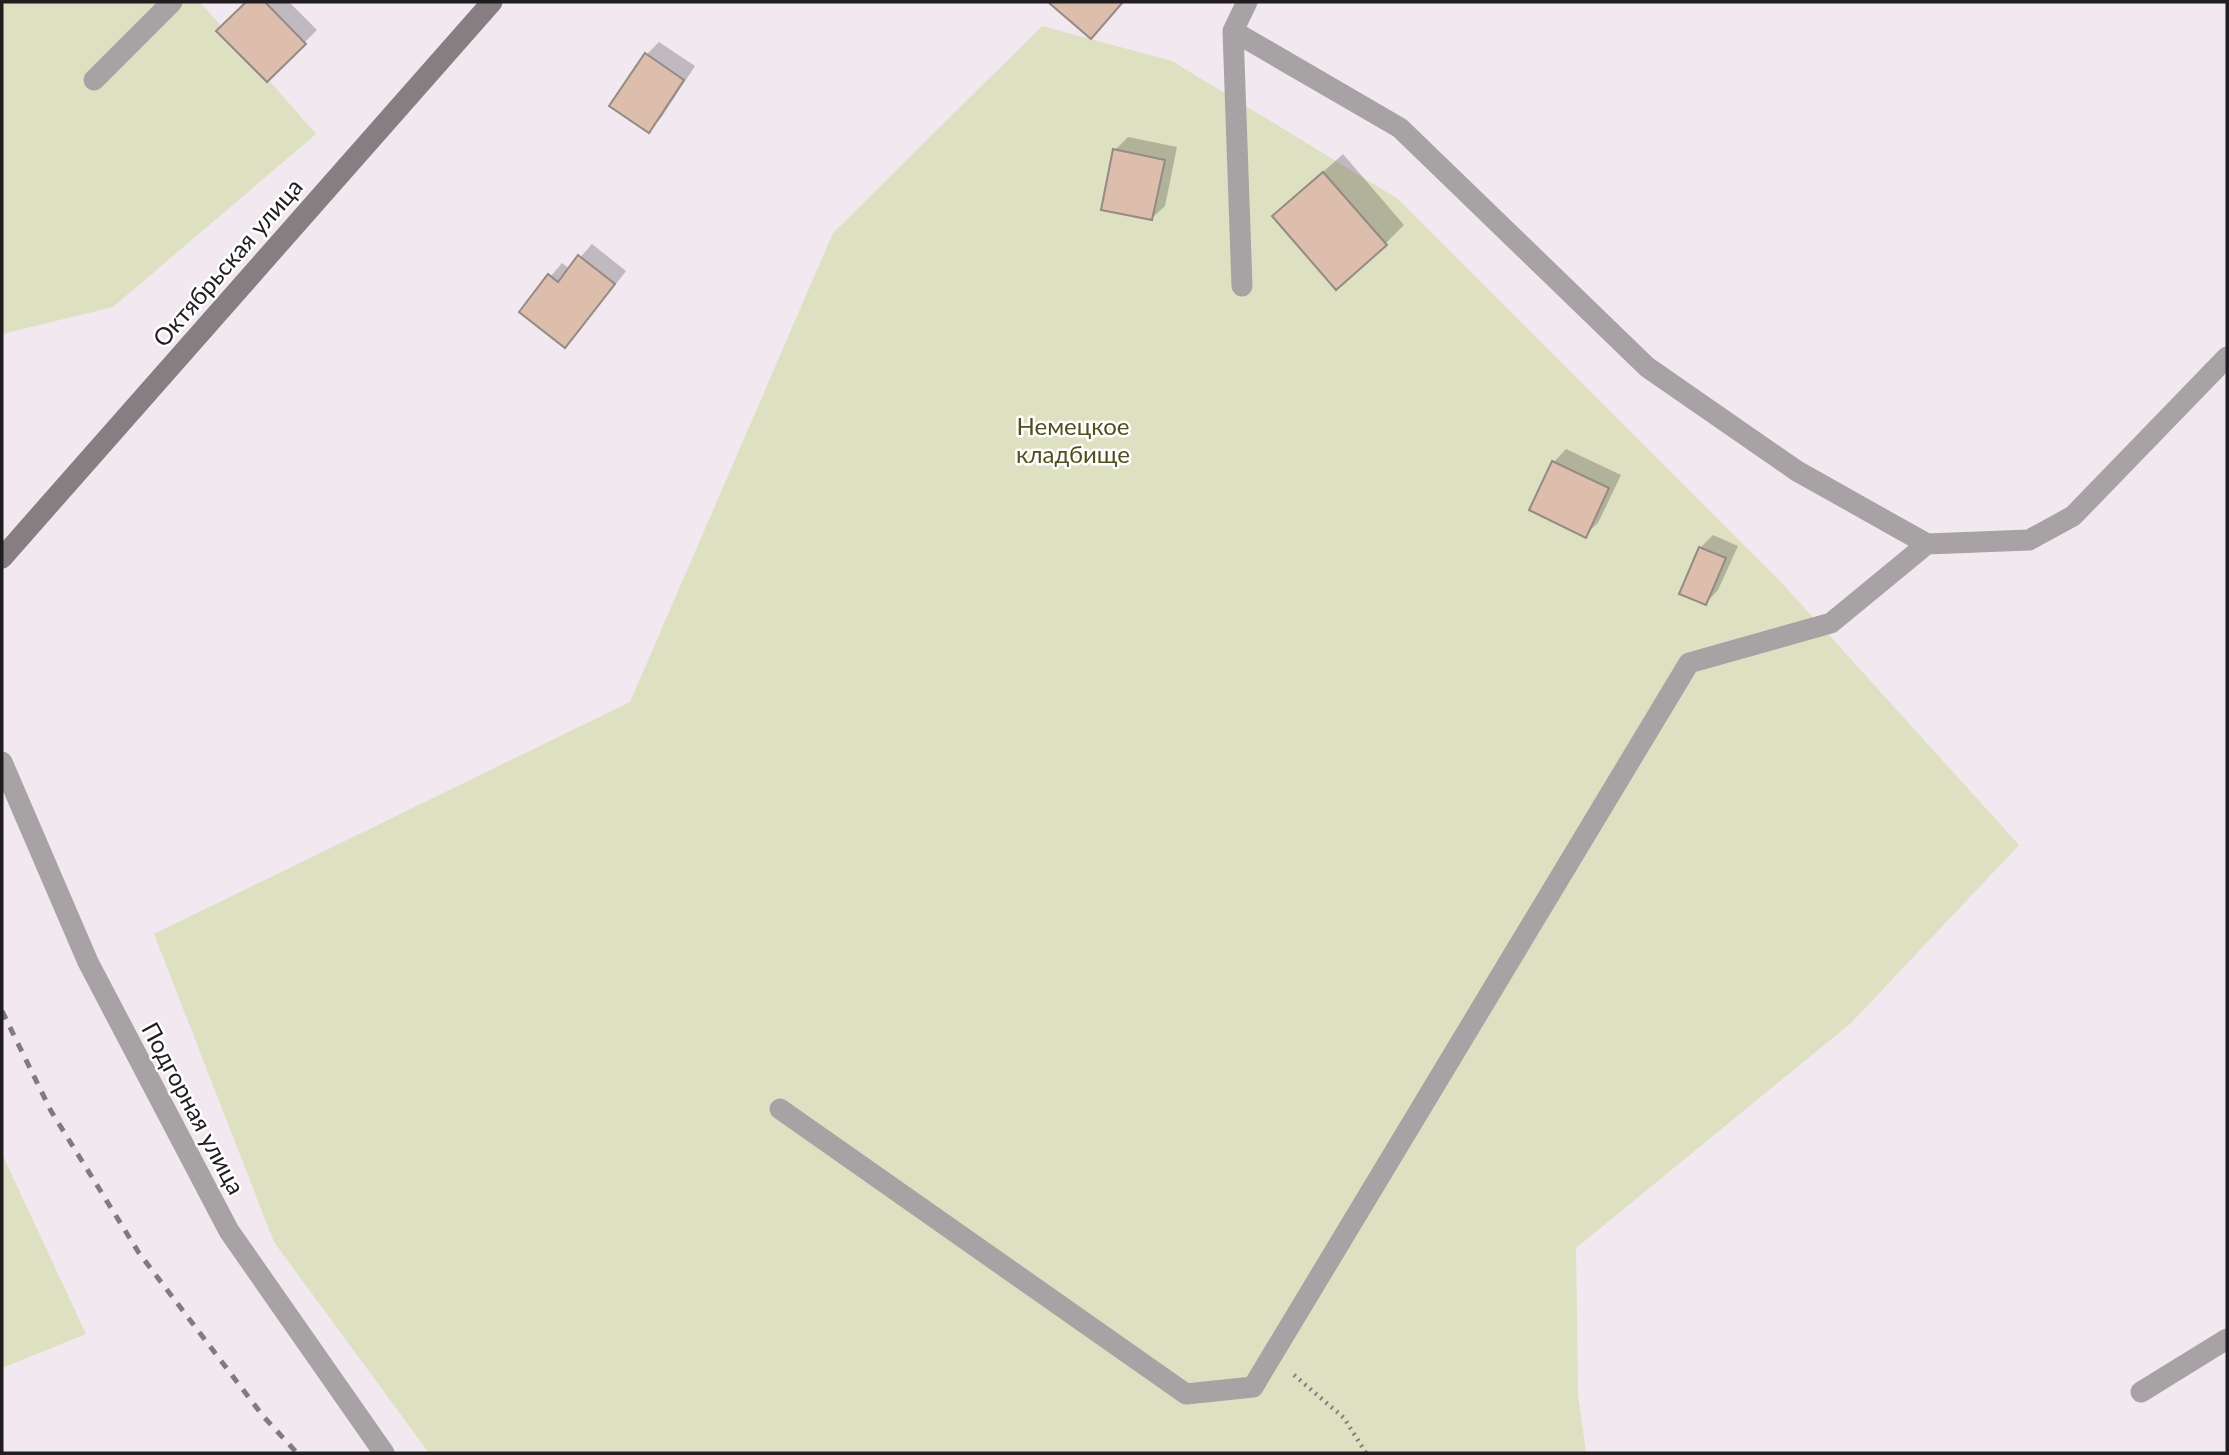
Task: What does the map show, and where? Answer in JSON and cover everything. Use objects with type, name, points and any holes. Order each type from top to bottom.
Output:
[{"type":"main road","name":"Октябрьская улица","points":[[2,558],[492,2]]},
{"type":"street","points":[[94,80],[172,2]]},
{"type":"street","points":[[1242,286],[1233,31],[1247,2]]},
{"type":"street","points":[[1233,31],[1400,128],[1647,367],[1797,471],[1927,544],[2029,540],[2073,516],[2227,357]]},
{"type":"street","points":[[780,1109],[1186,1394],[1253,1387],[1689,663],[1831,623],[1927,544]]},
{"type":"street","name":"Подгорная улица","points":[[2,762],[88,962],[229,1231],[384,1453]]},
{"type":"street","points":[[2141,1392],[2227,1339]]},
{"type":"path","points":[[1271,1356],[1344,1419],[1366,1453]]},
{"type":"green space","points":[[2,2],[200,2],[316,134],[113,307],[2,334]]},
{"type":"green space","name":"Немецкое кладбище","points":[[1042,26],[1172,61],[1398,199],[1781,582],[2019,845],[1851,1023],[1576,1248],[1578,1395],[1586,1453],[429,1453],[274,1242],[154,934],[630,702],[833,233]]},
{"type":"green space","points":[[2,1154],[86,1334],[2,1368]]},
{"type":"building","points":[[246,2],[265,2],[306,44],[267,82],[216,31]]},
{"type":"building","points":[[1048,2],[1123,2],[1091,39]]},
{"type":"building","points":[[645,53],[684,80],[649,133],[609,106]]},
{"type":"building","points":[[1113,149],[1165,160],[1152,220],[1101,210]]},
{"type":"building","points":[[1323,172],[1387,245],[1336,290],[1272,216]]},
{"type":"building","points":[[578,255],[615,284],[565,348],[519,312],[548,274],[558,282]]},
{"type":"building","points":[[1552,461],[1609,488],[1586,538],[1529,510]]},
{"type":"building","points":[[1699,547],[1726,558],[1706,605],[1679,594]]},
{"type":"railway","points":[[2,1011],[51,1111],[139,1253],[263,1416],[297,1453]]}]
